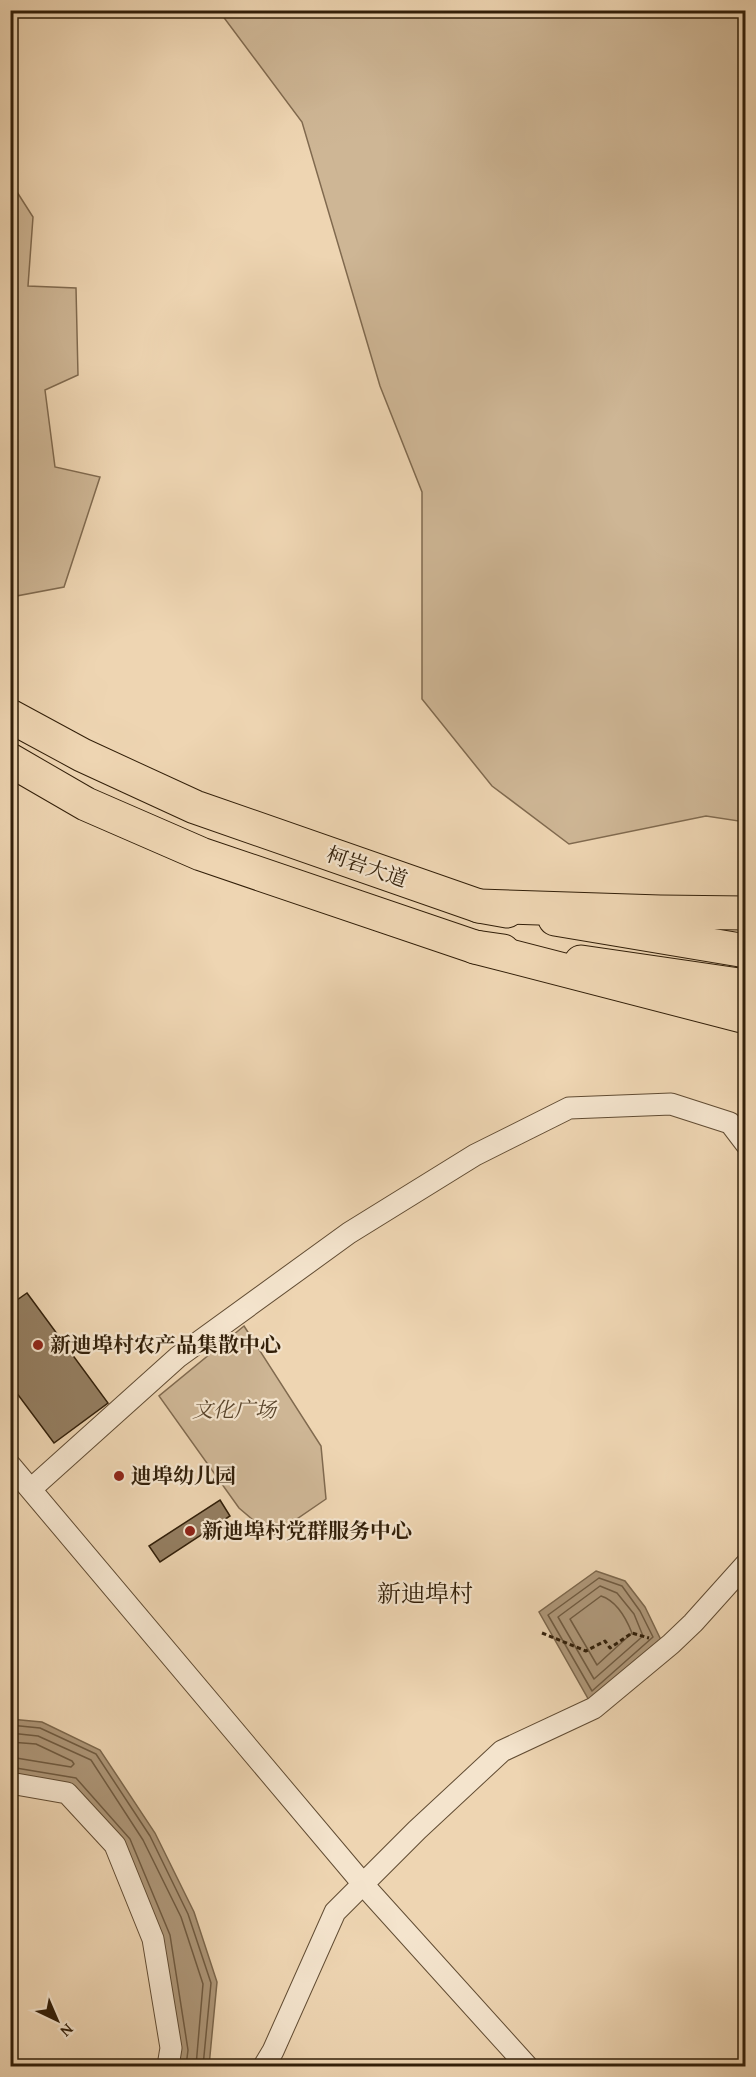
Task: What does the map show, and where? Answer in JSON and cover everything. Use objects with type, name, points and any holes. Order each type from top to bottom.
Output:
[{"type":"main road","name":"柯岩大道","points":[[10,716],[82,755],[195,807],[479,906],[746,951]]},
{"type":"main road","name":"柯岩大道","points":[[10,760],[86,804],[201,854],[475,947],[746,986]]},
{"type":"main road","points":[[479,906],[746,913]]},
{"type":"main road","points":[[475,947],[746,1017]]},
{"type":"street","points":[[31,1489],[178,1357],[349,1233],[475,1155],[568,1108],[671,1104],[730,1123],[746,1144]]},
{"type":"street","points":[[10,1465],[363,1884],[527,2067]]},
{"type":"street","points":[[264,2067],[335,1912],[417,1830],[502,1751],[594,1708],[671,1644],[746,1564]]},
{"type":"street","points":[[10,1784],[67,1793],[115,1845],[153,1939],[171,2048],[168,2067]]},
{"type":"path","points":[[542,1633],[586,1651],[604,1641],[610,1648],[633,1633],[671,1644]]},
{"type":"green space","points":[[219,11],[745,11],[745,822],[706,816],[569,844],[492,786],[422,699],[422,492],[380,386],[302,122]]},
{"type":"green space","points":[[10,181],[33,217],[28,286],[76,288],[78,375],[45,390],[55,467],[100,477],[64,587],[11,597]]},
{"type":"green space","name":"文化广场","points":[[244,1326],[321,1446],[326,1499],[272,1536],[239,1508],[159,1396]]},
{"type":"water","points":[[596,1571],[625,1581],[645,1607],[661,1640],[590,1702],[539,1612]]},
{"type":"water","points":[[10,1719],[42,1722],[100,1750],[155,1833],[194,1912],[217,1982],[209,2066],[172,2066],[175,2052],[118,1846],[69,1790],[11,1780]]},
{"type":"building","name":"新迪埠村农产品集散中心","points":[[27,1293],[108,1403],[54,1443],[10,1384],[10,1305]]},
{"type":"building","name":"新迪埠村党群服务中心","points":[[220,1500],[230,1516],[160,1562],[149,1546]]},
{"type":"place","name":"新迪埠村农产品集散中心","points":[[38,1345]]},
{"type":"place","name":"迪埠幼儿园","points":[[119,1476]]},
{"type":"place","name":"新迪埠村党群服务中心","points":[[190,1531]]},
{"type":"district","name":"新迪埠村","points":[[425,1594]]}]
